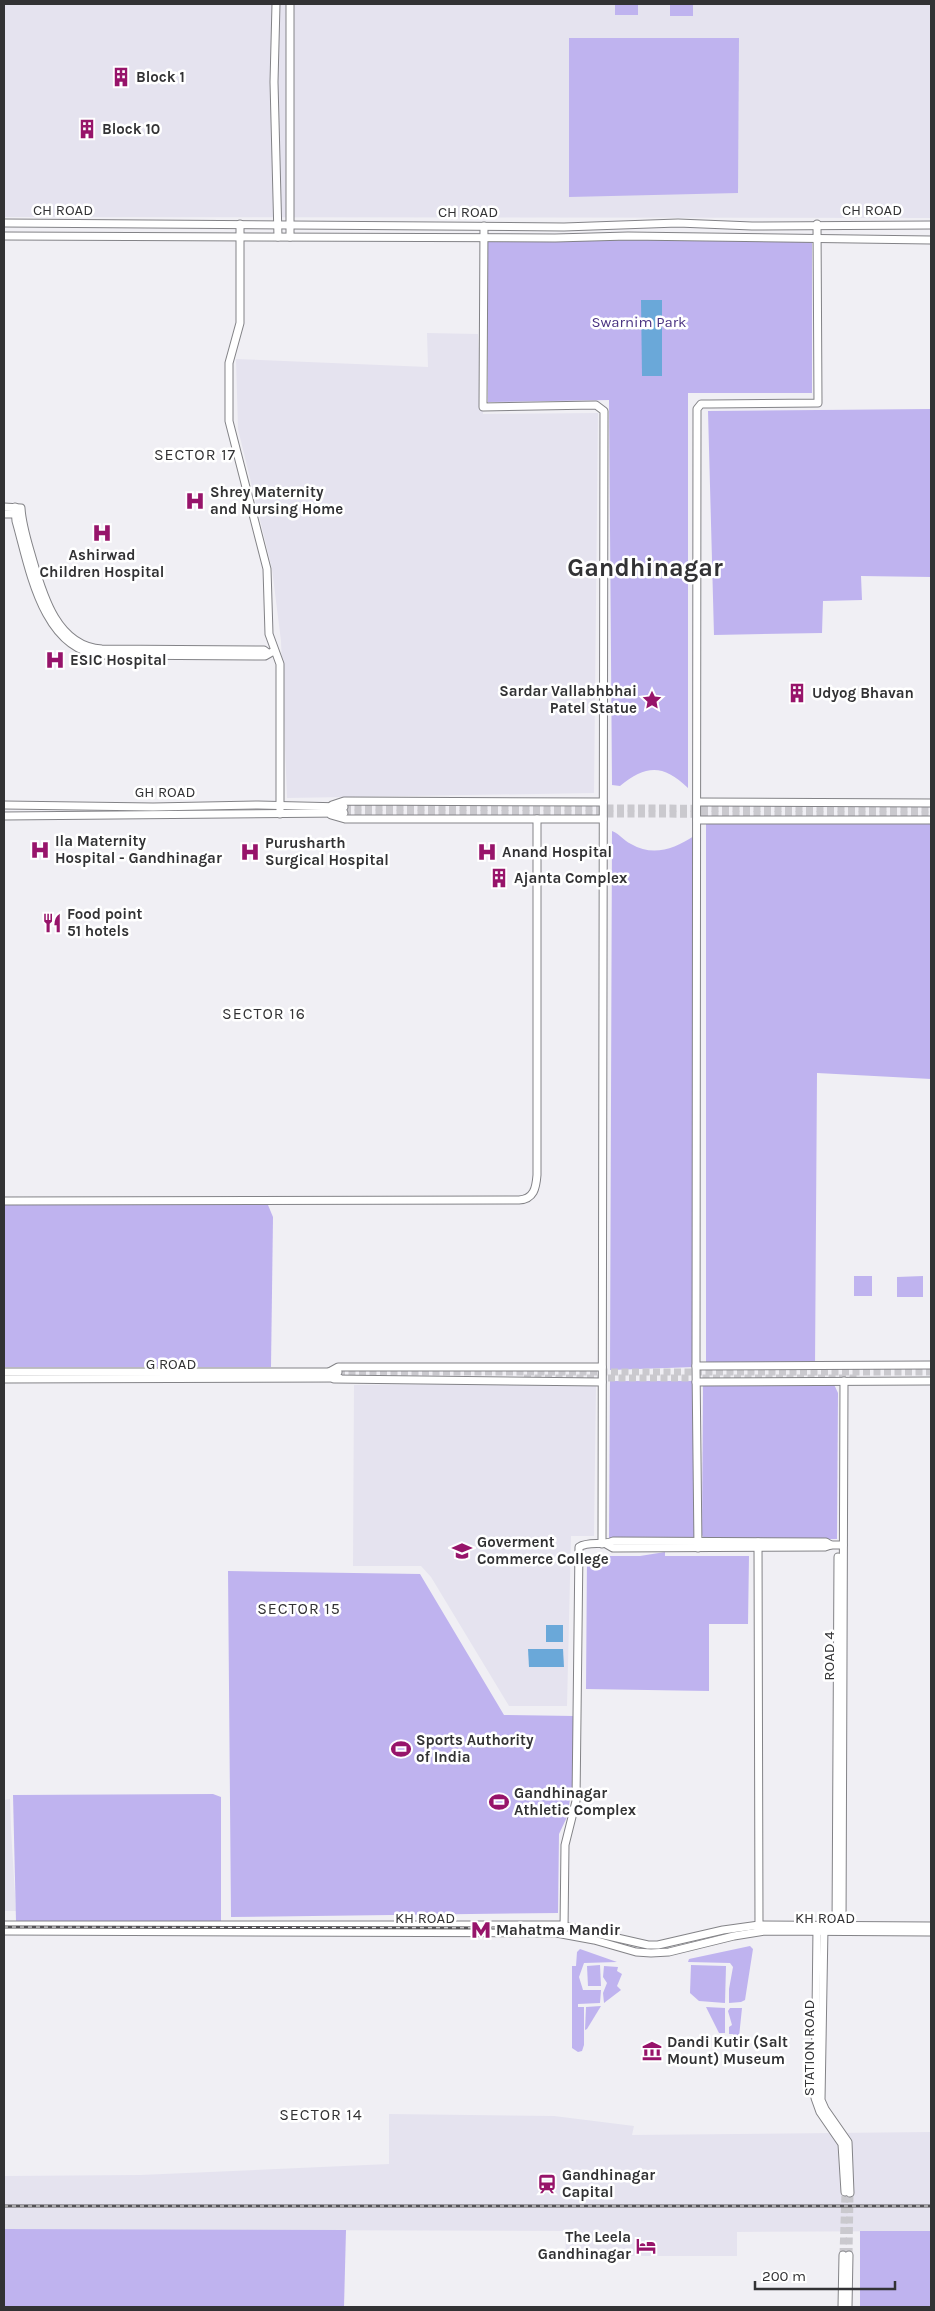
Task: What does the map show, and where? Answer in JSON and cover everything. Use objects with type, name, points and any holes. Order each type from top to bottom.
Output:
[{"type":"street","points":[[276,4],[274,82],[278,237]]},
{"type":"street","points":[[290,4],[290,237]]},
{"type":"street","name":"CH ROAD","points":[[4,223],[484,226],[931,225]]},
{"type":"street","points":[[240,224],[240,322],[229,363],[229,421],[266,569],[269,634],[272,652],[279,658],[281,672],[280,814]]},
{"type":"street","points":[[698,1545],[696,1382],[697,409],[701,404],[818,403],[817,224]]},
{"type":"street","points":[[484,226],[483,407],[596,405],[604,411],[602,1367],[604,1544]]},
{"type":"street","name":"CH ROAD","points":[[4,236],[564,238],[628,236],[931,240]]},
{"type":"street","points":[[4,508],[17,512]]},
{"type":"street","points":[[17,512],[35,586],[45,611],[59,631],[80,650],[102,655],[265,656],[272,652]]},
{"type":"street","points":[[4,514],[17,512]]},
{"type":"street","points":[[326,810],[344,801],[603,802]]},
{"type":"street","points":[[698,802],[931,803]]},
{"type":"street","name":"GH ROAD","points":[[4,804],[153,807],[280,805],[326,810]]},
{"type":"street","points":[[326,810],[344,810]]},
{"type":"street","points":[[326,810],[345,819],[603,819]]},
{"type":"street","name":"GH ROAD","points":[[4,816],[280,814],[326,810]]},
{"type":"street","points":[[4,1201],[519,1200],[529,1197],[535,1190],[537,1175],[537,819]]},
{"type":"street","points":[[698,820],[931,820]]},
{"type":"street","points":[[602,1367],[338,1366],[329,1375],[340,1381],[602,1382]]},
{"type":"street","points":[[696,1366],[931,1366]]},
{"type":"street","name":"G ROAD","points":[[4,1372],[339,1375]]},
{"type":"street","name":"G ROAD","points":[[4,1378],[329,1375]]},
{"type":"street","name":"ROAD 4","points":[[839,1928],[838,1545],[841,1381]]},
{"type":"street","points":[[696,1382],[931,1381]]},
{"type":"street","points":[[564,1930],[564,1845],[576,1806],[577,1551],[583,1545],[604,1544],[613,1541],[698,1545],[826,1542],[838,1545]]},
{"type":"street","points":[[758,1545],[758,1928]]},
{"type":"street","name":"KH ROAD","points":[[4,1925],[564,1930],[648,1945],[658,1945],[723,1930],[931,1926]]},
{"type":"street","name":"STATION ROAD","points":[[820,1928],[821,2100],[825,2109],[848,2142],[847,2192]]},
{"type":"street","name":"KH ROAD","points":[[839,1928],[931,1932]]},
{"type":"street","name":"KH ROAD","points":[[4,1931],[522,1932],[564,1930]]},
{"type":"street","points":[[842,2307],[846,2255],[848,2307]]},
{"type":"shaded area","points":[[4,4],[931,4],[931,218],[4,217]]},
{"type":"shaded area","points":[[427,333],[478,334],[483,414],[598,413],[594,793],[287,798],[281,641],[272,569],[238,429],[236,359],[428,367]]},
{"type":"shaded area","name":"Goverment Commerce College","points":[[354,1385],[596,1385],[594,1536],[571,1536],[567,1706],[509,1706],[431,1577],[421,1566],[353,1566]]},
{"type":"shaded area","points":[[10,1799],[16,1911],[4,1911],[4,1800]]},
{"type":"shaded area","points":[[389,2114],[554,2116],[634,2126],[632,2135],[931,2132],[931,2231],[737,2232],[737,2256],[566,2256],[565,2231],[4,2229],[4,2176],[140,2175],[389,2164]]},
{"type":"green space","points":[[615,4],[638,4],[638,15],[615,15]]},
{"type":"green space","points":[[670,4],[693,4],[693,16],[670,16]]},
{"type":"green space","points":[[569,38],[739,38],[738,193],[569,197]]},
{"type":"green space","name":"Swarnim Park","points":[[639,238],[674,241],[812,240],[812,393],[688,393],[688,788],[670,775],[654,770],[638,774],[620,786],[612,785],[609,400],[488,402],[488,241]]},
{"type":"green space","points":[[931,409],[931,577],[861,576],[862,600],[823,601],[822,633],[714,635],[708,411]]},
{"type":"green space","points":[[706,822],[931,824],[931,1079],[817,1073],[815,1368],[706,1366]]},
{"type":"green space","points":[[612,831],[639,848],[655,851],[679,845],[694,836],[695,1367],[610,1370]]},
{"type":"green space","points":[[4,1205],[268,1205],[273,1217],[271,1367],[4,1367]]},
{"type":"green space","points":[[854,1276],[872,1276],[872,1296],[854,1296]]},
{"type":"green space","points":[[923,1276],[923,1297],[897,1297],[897,1277]]},
{"type":"green space","points":[[832,1380],[838,1393],[837,1539],[705,1541],[702,1535],[703,1382]]},
{"type":"green space","points":[[610,1381],[695,1381],[695,1540],[609,1540]]},
{"type":"green space","points":[[665,1552],[665,1556],[749,1556],[748,1624],[709,1624],[709,1691],[586,1689],[587,1556],[640,1556]]},
{"type":"green space","name":"Sports Authority of India","points":[[228,1571],[420,1574],[504,1715],[574,1716],[573,1782],[567,1817],[559,1834],[558,1913],[231,1917]]},
{"type":"green space","points":[[213,1794],[221,1797],[221,1922],[16,1921],[13,1795]]},
{"type":"green space","points":[[750,1946],[753,1949],[745,2000],[741,2002],[729,2003],[729,1989],[733,1967],[730,1963],[688,1962],[689,1959]]},
{"type":"green space","points":[[580,1949],[617,1962],[584,1963],[579,1977],[583,1990],[601,1990],[600,2003],[578,2004],[578,2007],[584,2007],[584,2045],[582,2051],[578,2052],[572,2048],[572,1966],[576,1966],[577,1952]]},
{"type":"green space","points":[[600,1965],[601,1986],[588,1986],[587,1966]]},
{"type":"green space","points":[[691,1965],[726,1966],[725,2003],[699,2001],[690,1993]]},
{"type":"green space","points":[[604,1966],[618,1967],[617,1971],[622,1974],[617,1986],[621,1990],[604,2003],[603,1993],[607,1983],[603,1977]]},
{"type":"green space","points":[[601,2006],[587,2029],[585,2030],[586,2007]]},
{"type":"green space","points":[[706,2007],[725,2008],[725,2033],[719,2033]]},
{"type":"green space","points":[[730,2008],[742,2008],[739,2037],[733,2040],[733,2034],[729,2034],[729,2027],[732,2025],[728,2011]]},
{"type":"green space","points":[[4,2229],[346,2230],[344,2307],[4,2307]]},
{"type":"green space","points":[[860,2231],[931,2231],[931,2307],[860,2307]]},
{"type":"water","points":[[641,300],[662,300],[662,376],[642,376]]},
{"type":"water","points":[[546,1625],[563,1625],[563,1642],[546,1642]]},
{"type":"water","points":[[528,1649],[563,1649],[564,1667],[529,1667]]},
{"type":"tunnel","points":[[344,807],[931,809]]},
{"type":"tunnel","points":[[344,813],[931,815]]},
{"type":"tunnel","points":[[338,1372],[931,1372]]},
{"type":"tunnel","points":[[524,1378],[858,1378]]},
{"type":"tunnel","points":[[843,2255],[845,2192]]},
{"type":"tunnel","points":[[849,2255],[850,2193]]},
{"type":"railway","points":[[4,1927],[559,1928]]},
{"type":"railway","points":[[4,2206],[931,2206]]},
{"type":"place","name":"Block 1","points":[[121,77]]},
{"type":"place","name":"Block 10","points":[[87,129]]},
{"type":"place","name":"Shrey Maternity and Nursing Home","points":[[195,501]]},
{"type":"place","name":"Ashirwad Children Hospital","points":[[102,533]]},
{"type":"place","name":"ESIC Hospital","points":[[55,660]]},
{"type":"place","name":"Udyog Bhavan","points":[[797,693]]},
{"type":"place","name":"Sardar Vallabhbhai Patel Statue","points":[[652,700]]},
{"type":"place","name":"Ila Maternity Hospital - Gandhinagar","points":[[40,850]]},
{"type":"place","name":"Purusharth Surgical Hospital","points":[[250,852]]},
{"type":"place","name":"Anand Hospital","points":[[487,852]]},
{"type":"place","name":"Ajanta Complex","points":[[499,878]]},
{"type":"place","name":"Food point 51 hotels","points":[[52,923]]},
{"type":"place","name":"Goverment Commerce College","points":[[462,1551]]},
{"type":"place","name":"Sports Authority of India","points":[[401,1749]]},
{"type":"place","name":"Gandhinagar Athletic Complex","points":[[499,1802]]},
{"type":"place","name":"Mahatma Mandir","points":[[481,1930]]},
{"type":"place","name":"Dandi Kutir (Salt Mount) Museum","points":[[652,2051]]},
{"type":"place","name":"Gandhinagar Capital","points":[[547,2184]]},
{"type":"place","name":"The Leela Gandhinagar","points":[[646,2246]]},
{"type":"district","name":"SECTOR 17","points":[[195,454]]},
{"type":"district","name":"Gandhinagar","points":[[645,567]]},
{"type":"district","name":"SECTOR 16","points":[[264,1013]]},
{"type":"district","name":"SECTOR 15","points":[[299,1608]]},
{"type":"district","name":"SECTOR 14","points":[[321,2114]]}]
